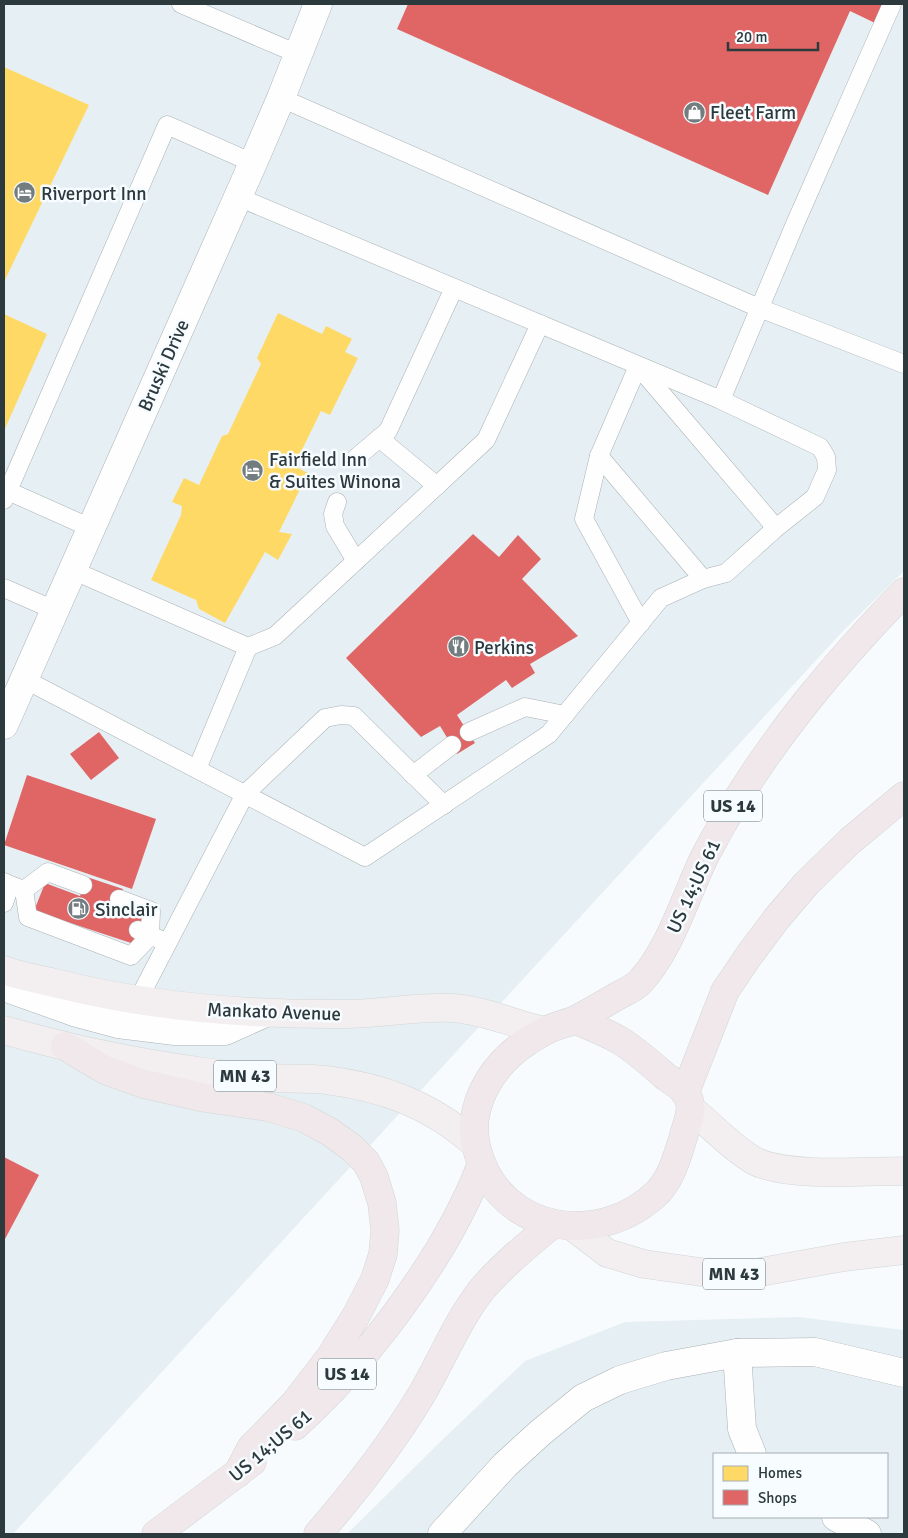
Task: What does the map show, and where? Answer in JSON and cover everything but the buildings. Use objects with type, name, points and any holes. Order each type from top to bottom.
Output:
[{"type":"highway","name":"US 14;US 61","points":[[156,1534],[270,1449],[310,1412],[372,1346],[424,1274],[447,1236],[475,1182],[478,1154],[474,1124],[477,1106],[484,1089],[503,1060],[545,1031],[575,1020],[638,985],[652,967],[670,934],[704,856],[758,767],[821,682],[855,642],[904,592]]},
{"type":"highway","points":[[478,1154],[496,1188],[514,1206],[536,1218],[563,1226],[593,1226],[611,1221],[644,1203],[660,1190],[672,1172],[688,1101],[725,991],[777,918],[806,884],[850,841],[904,796]]},
{"type":"highway","points":[[575,1020],[619,1040],[650,1063],[688,1101]]},
{"type":"highway","points":[[65,1046],[104,1070],[144,1084],[204,1098],[268,1107],[304,1118],[330,1132],[352,1148],[366,1162],[374,1178],[382,1203],[385,1230],[383,1254],[375,1279],[356,1316],[331,1356],[294,1404],[251,1448],[238,1473]]},
{"type":"highway","points":[[318,1534],[379,1457],[414,1405],[443,1357],[465,1315],[483,1289],[513,1256],[563,1226]]},
{"type":"main road","name":"Mankato Avenue","points":[[4,970],[92,993],[178,1007],[263,1014],[346,1014],[418,1007],[454,1008],[489,1014],[545,1031]]},
{"type":"main road","name":"MN 43","points":[[4,1030],[113,1057],[205,1072],[267,1078],[326,1080],[375,1089],[403,1098],[430,1110],[455,1126],[478,1154]]},
{"type":"main road","points":[[688,1101],[718,1134],[754,1160],[772,1168],[814,1172],[904,1171]]},
{"type":"main road","name":"MN 43","points":[[563,1226],[607,1253],[644,1264],[722,1276],[755,1273],[844,1257],[904,1250]]},
{"type":"street","name":"Bruski Drive","points":[[4,725],[238,198],[281,98],[318,4]]},
{"type":"street","points":[[4,987],[77,1013],[110,1022],[175,1031],[225,1031],[263,1014]]},
{"type":"street","points":[[442,1534],[505,1465],[540,1433],[583,1398],[620,1380],[666,1366],[737,1353],[815,1352],[904,1374]]},
{"type":"street","points":[[737,1353],[742,1429],[752,1453]]},
{"type":"street","points":[[838,1518],[867,1534]]},
{"type":"lane","points":[[181,4],[298,54]]},
{"type":"lane","points":[[721,400],[794,224],[892,4]]},
{"type":"lane","points":[[281,98],[759,308],[904,364]]},
{"type":"lane","points":[[90,528],[6,495],[167,125],[253,163]]},
{"type":"lane","points":[[24,678],[365,857],[549,734],[661,598],[703,579],[726,573],[776,528],[815,497],[827,470],[826,457],[820,447],[721,400],[238,198]]},
{"type":"lane","points":[[357,457],[388,431],[454,288]]},
{"type":"lane","points":[[197,769],[248,647],[275,636],[486,440],[540,324]]},
{"type":"lane","points":[[638,366],[599,456],[584,519],[641,623]]},
{"type":"lane","points":[[638,366],[776,528]]},
{"type":"lane","points":[[379,438],[437,486]]},
{"type":"lane","points":[[599,456],[703,579]]},
{"type":"lane","points":[[337,502],[333,514],[335,526],[356,562]]},
{"type":"lane","points":[[72,570],[248,647]]},
{"type":"lane","points":[[4,588],[54,610]]},
{"type":"lane","points":[[469,732],[525,707],[565,715]]},
{"type":"lane","points":[[138,1000],[245,794],[325,718],[341,714],[354,716],[444,805]]},
{"type":"lane","points":[[413,775],[452,745]]},
{"type":"lane","points":[[4,903],[19,888],[48,872],[84,886]]},
{"type":"lane","points":[[19,888],[28,917],[131,956],[144,933],[151,911],[119,899]]},
{"type":"lane","points":[[144,933],[168,942]]},
{"type":"shaded area","points":[[4,4],[904,4],[904,571],[843,631],[13,1534],[4,1534]]},
{"type":"shaded area","points":[[799,1317],[904,1330],[904,1534],[347,1534],[525,1361],[625,1322]]},
{"type":"place","name":"Fleet Farm","points":[[694,112]]},
{"type":"place","name":"Riverport Inn","points":[[25,193]]},
{"type":"place","name":"Fairfield Inn & Suites Winona","points":[[253,470]]},
{"type":"place","name":"Perkins","points":[[458,647]]},
{"type":"place","name":"Sinclair","points":[[79,909]]}]
